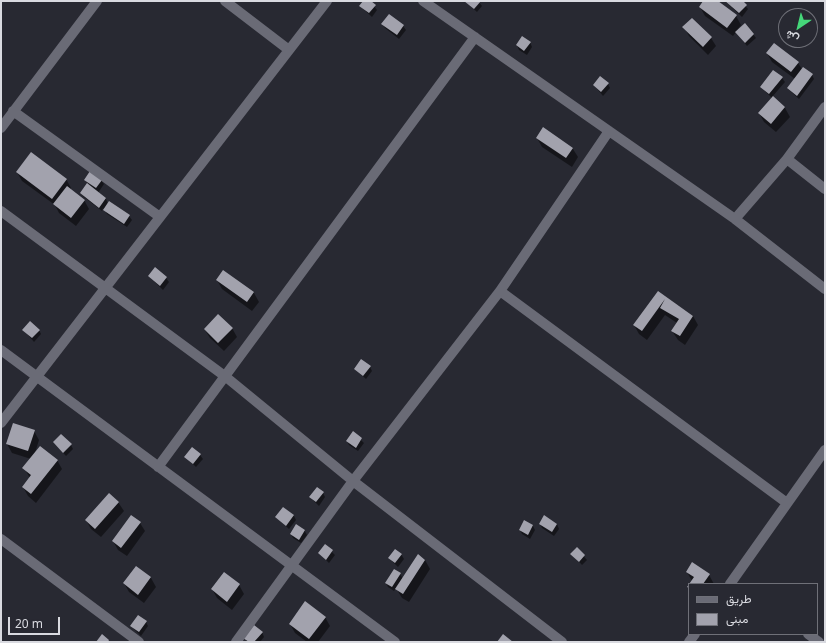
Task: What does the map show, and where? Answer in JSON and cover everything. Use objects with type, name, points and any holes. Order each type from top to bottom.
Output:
[{"type":"street","points":[[1,128],[97,1]]},
{"type":"street","points":[[225,1],[289,50]]},
{"type":"street","points":[[1,423],[327,1]]},
{"type":"street","points":[[424,1],[735,219],[825,289]]},
{"type":"street","points":[[158,467],[226,377],[475,38]]},
{"type":"street","points":[[735,219],[787,159],[825,107]]},
{"type":"street","points":[[13,111],[160,217]]},
{"type":"street","points":[[236,642],[353,481],[500,291],[609,132]]},
{"type":"street","points":[[787,159],[825,189]]},
{"type":"street","points":[[1,211],[226,377],[353,481],[562,642]]},
{"type":"street","points":[[500,291],[787,503]]},
{"type":"street","points":[[1,350],[395,642]]},
{"type":"street","points":[[734,583],[787,503],[825,450]]},
{"type":"street","points":[[1,539],[139,642]]},
{"type":"street","points":[[809,635],[819,642]]},
{"type":"building","points":[[363,1],[371,1],[376,5],[369,13],[359,6]]},
{"type":"building","points":[[464,1],[481,1],[474,9]]},
{"type":"building","points":[[703,1],[718,1],[737,15],[727,28],[699,7]]},
{"type":"building","points":[[725,1],[743,1],[747,5],[739,13]]},
{"type":"building","points":[[389,14],[404,25],[397,35],[381,24]]},
{"type":"building","points":[[692,18],[712,37],[703,47],[682,27]]},
{"type":"building","points":[[745,23],[754,34],[745,43],[735,32]]},
{"type":"building","points":[[522,36],[531,42],[524,51],[516,45]]},
{"type":"building","points":[[774,43],[778,46],[778,48],[781,48],[799,62],[791,72],[766,53]]},
{"type":"building","points":[[803,67],[813,74],[797,96],[787,88]]},
{"type":"building","points":[[773,70],[783,77],[769,94],[760,87]]},
{"type":"building","points":[[600,76],[609,83],[601,92],[593,85]]},
{"type":"building","points":[[773,96],[785,107],[771,124],[758,113]]},
{"type":"building","points":[[543,127],[573,148],[566,158],[536,138]]},
{"type":"building","points":[[31,152],[67,179],[52,199],[16,172]]},
{"type":"building","points":[[90,171],[102,180],[96,188],[84,180]]},
{"type":"building","points":[[87,183],[106,198],[99,208],[80,193]]},
{"type":"building","points":[[67,186],[85,200],[71,218],[53,204]]},
{"type":"building","points":[[109,201],[130,215],[124,224],[103,210]]},
{"type":"building","points":[[155,267],[167,277],[160,286],[148,276]]},
{"type":"building","points":[[223,270],[254,292],[247,302],[216,280]]},
{"type":"building","points":[[658,291],[693,316],[680,336],[671,331],[679,319],[660,308],[665,299],[642,331],[633,325]]},
{"type":"building","points":[[218,314],[233,328],[218,343],[204,329]]},
{"type":"building","points":[[30,321],[40,330],[32,338],[22,330]]},
{"type":"building","points":[[361,359],[371,366],[363,376],[354,369]]},
{"type":"building","points":[[13,423],[35,430],[28,451],[6,444]]},
{"type":"building","points":[[353,431],[362,438],[356,448],[346,441]]},
{"type":"building","points":[[61,434],[72,444],[63,453],[53,442]]},
{"type":"building","points":[[40,446],[58,460],[31,494],[22,487],[31,475],[22,468]]},
{"type":"building","points":[[192,447],[201,454],[193,464],[184,457]]},
{"type":"building","points":[[317,487],[324,492],[316,502],[309,497]]},
{"type":"building","points":[[109,493],[119,502],[95,529],[85,520]]},
{"type":"building","points":[[283,507],[294,515],[286,526],[275,517]]},
{"type":"building","points":[[131,515],[141,522],[121,548],[112,541]]},
{"type":"building","points":[[544,515],[557,524],[552,532],[539,524]]},
{"type":"building","points":[[524,520],[533,525],[528,535],[519,530]]},
{"type":"building","points":[[296,524],[305,530],[299,540],[290,534]]},
{"type":"building","points":[[325,544],[333,550],[326,560],[318,553]]},
{"type":"building","points":[[577,547],[585,555],[579,562],[570,554]]},
{"type":"building","points":[[395,549],[402,554],[395,563],[388,558]]},
{"type":"building","points":[[418,554],[425,560],[403,594],[395,589]]},
{"type":"building","points":[[692,562],[710,574],[704,583],[690,583],[694,577],[686,572]]},
{"type":"building","points":[[136,566],[151,577],[138,595],[123,583]]},
{"type":"building","points":[[394,569],[401,573],[392,587],[385,583]]},
{"type":"building","points":[[224,572],[240,584],[227,602],[211,589]]},
{"type":"building","points":[[305,601],[326,617],[309,639],[289,624]]},
{"type":"building","points":[[138,615],[147,621],[139,632],[130,626]]},
{"type":"building","points":[[254,625],[263,632],[254,642],[249,642],[243,638]]},
{"type":"building","points":[[102,634],[109,640],[108,642],[96,642]]},
{"type":"building","points":[[503,634],[513,642],[497,642]]}]
